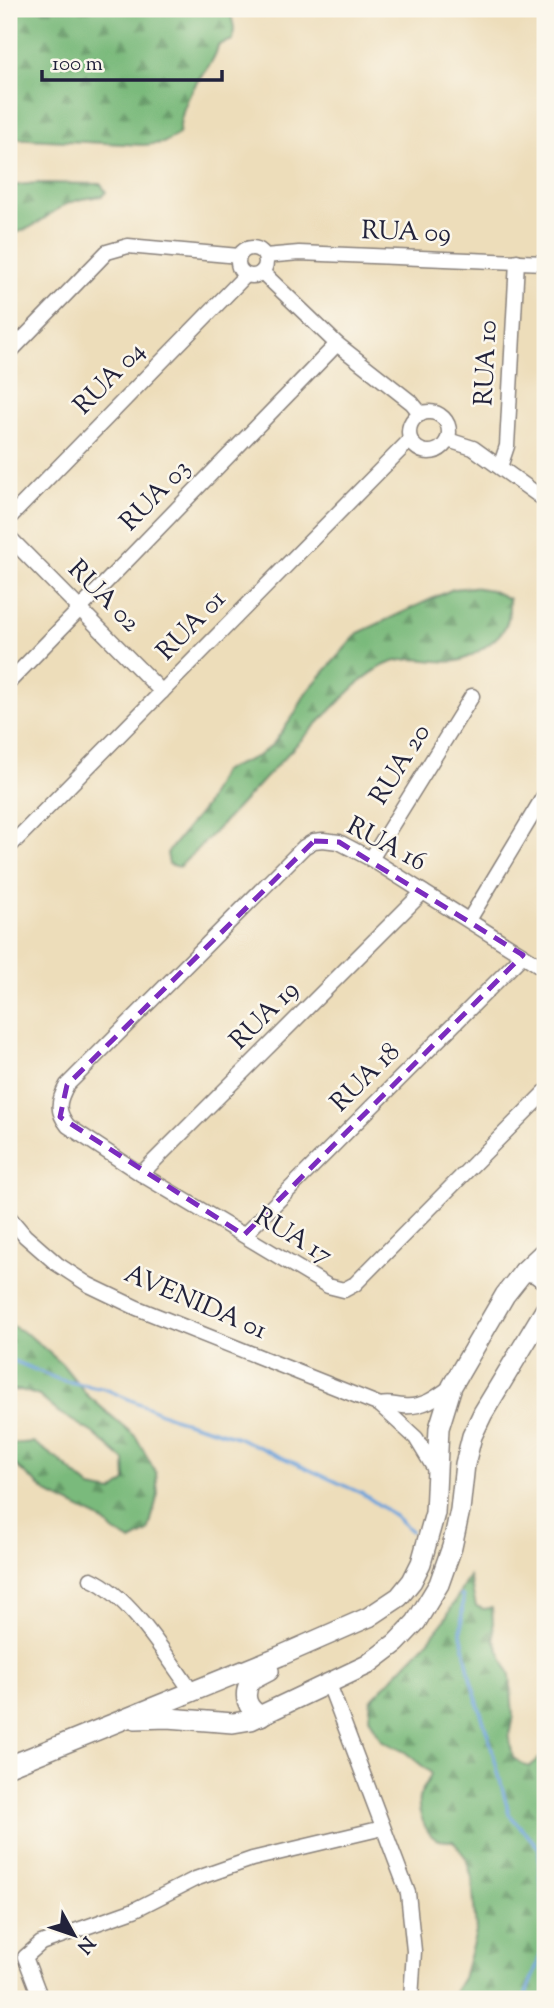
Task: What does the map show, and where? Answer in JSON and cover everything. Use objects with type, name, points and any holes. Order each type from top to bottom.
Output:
[{"type":"main road","points":[[9,1766],[280,1656],[369,1617],[392,1603],[406,1589],[421,1563],[435,1513],[439,1428],[452,1386],[505,1295],[545,1251]]},
{"type":"main road","points":[[524,1271],[536,1273],[545,1280]]},
{"type":"main road","points":[[131,1718],[233,1723],[261,1716],[367,1665],[396,1643],[416,1622],[439,1584],[456,1529],[465,1464],[472,1436],[545,1310]]},
{"type":"main road","points":[[261,1716],[248,1705],[245,1695],[247,1685],[273,1669],[280,1656]]},
{"type":"street","points":[[9,353],[107,253],[128,246],[239,256]]},
{"type":"street","points":[[246,249],[262,251],[265,256],[262,272],[246,275],[239,267],[239,256],[246,249]]},
{"type":"street","name":"RUA 09","points":[[265,256],[299,253],[545,263]]},
{"type":"street","name":"RUA 10","points":[[500,467],[507,446],[517,261]]},
{"type":"street","points":[[262,272],[337,344],[412,403],[421,414]]},
{"type":"street","name":"RUA 04","points":[[9,518],[246,275]]},
{"type":"street","name":"RUA 03","points":[[9,682],[337,344]]},
{"type":"street","points":[[436,413],[443,418],[449,432],[448,440],[443,447],[429,453],[414,447],[410,440],[410,425],[421,414],[436,413]]},
{"type":"street","name":"RUA 01","points":[[9,846],[410,440]]},
{"type":"street","points":[[448,440],[473,448],[545,500]]},
{"type":"street","name":"RUA 02","points":[[9,537],[162,692]]},
{"type":"street","name":"RUA 20","points":[[371,859],[472,696]]},
{"type":"street","points":[[469,920],[545,794]]},
{"type":"street","name":"RUA 16","points":[[58,1108],[67,1086],[304,847],[314,841],[339,842],[371,859],[545,969]]},
{"type":"street","name":"RUA 19","points":[[141,1174],[423,892]]},
{"type":"street","name":"RUA 18","points":[[244,1235],[523,955]]},
{"type":"street","name":"RUA 17","points":[[58,1108],[60,1117],[68,1126],[141,1174],[328,1286],[344,1290],[355,1284],[545,1092]]},
{"type":"street","name":"AVENIDA 01","points":[[9,1217],[25,1236],[57,1264],[89,1285],[137,1308],[380,1405],[416,1438],[436,1471]]},
{"type":"street","name":"AVENIDA 01","points":[[380,1405],[418,1405],[436,1398],[452,1386]]},
{"type":"street","points":[[91,1579],[108,1586],[125,1604],[192,1692]]},
{"type":"street","points":[[329,1684],[408,1893],[414,1951],[411,1999]]},
{"type":"street","points":[[41,1999],[25,1957],[41,1943],[134,1910],[195,1879],[252,1859],[383,1828]]},
{"type":"highlighted area","points":[[314,841],[339,842],[523,955],[244,1235],[60,1117],[67,1085]]},
{"type":"green space","points":[[9,9],[230,9],[234,28],[233,40],[218,45],[213,60],[187,101],[179,134],[163,143],[143,145],[9,138]]},
{"type":"green space","points":[[37,183],[101,184],[106,192],[102,196],[68,204],[31,227],[9,234],[9,186]]},
{"type":"green space","points":[[472,587],[491,590],[509,599],[506,625],[495,639],[475,654],[457,661],[406,660],[375,671],[308,733],[179,867],[169,864],[167,853],[205,806],[222,771],[258,756],[273,744],[296,712],[305,694],[358,633],[453,589]]},
{"type":"green space","points":[[9,1324],[30,1336],[62,1364],[87,1395],[136,1437],[156,1473],[158,1494],[148,1532],[131,1541],[99,1518],[49,1494],[14,1464],[12,1444],[33,1442],[91,1488],[112,1492],[126,1481],[125,1461],[93,1433],[58,1412],[39,1396],[21,1390],[9,1391]]},
{"type":"green space","points":[[469,1576],[476,1606],[483,1609],[492,1608],[494,1639],[510,1675],[513,1716],[509,1736],[513,1758],[529,1767],[545,1754],[545,1999],[450,1999],[463,1978],[476,1932],[472,1878],[466,1858],[453,1841],[436,1839],[428,1832],[423,1821],[419,1798],[431,1773],[405,1752],[381,1740],[369,1717],[371,1700],[444,1621]]},
{"type":"waterway","points":[[9,1359],[60,1380],[105,1389],[173,1418],[237,1437],[363,1494],[395,1516],[411,1531]]},
{"type":"waterway","points":[[461,1595],[461,1633],[471,1681],[509,1814],[539,1848],[544,1913],[542,1952],[524,1999]]}]
